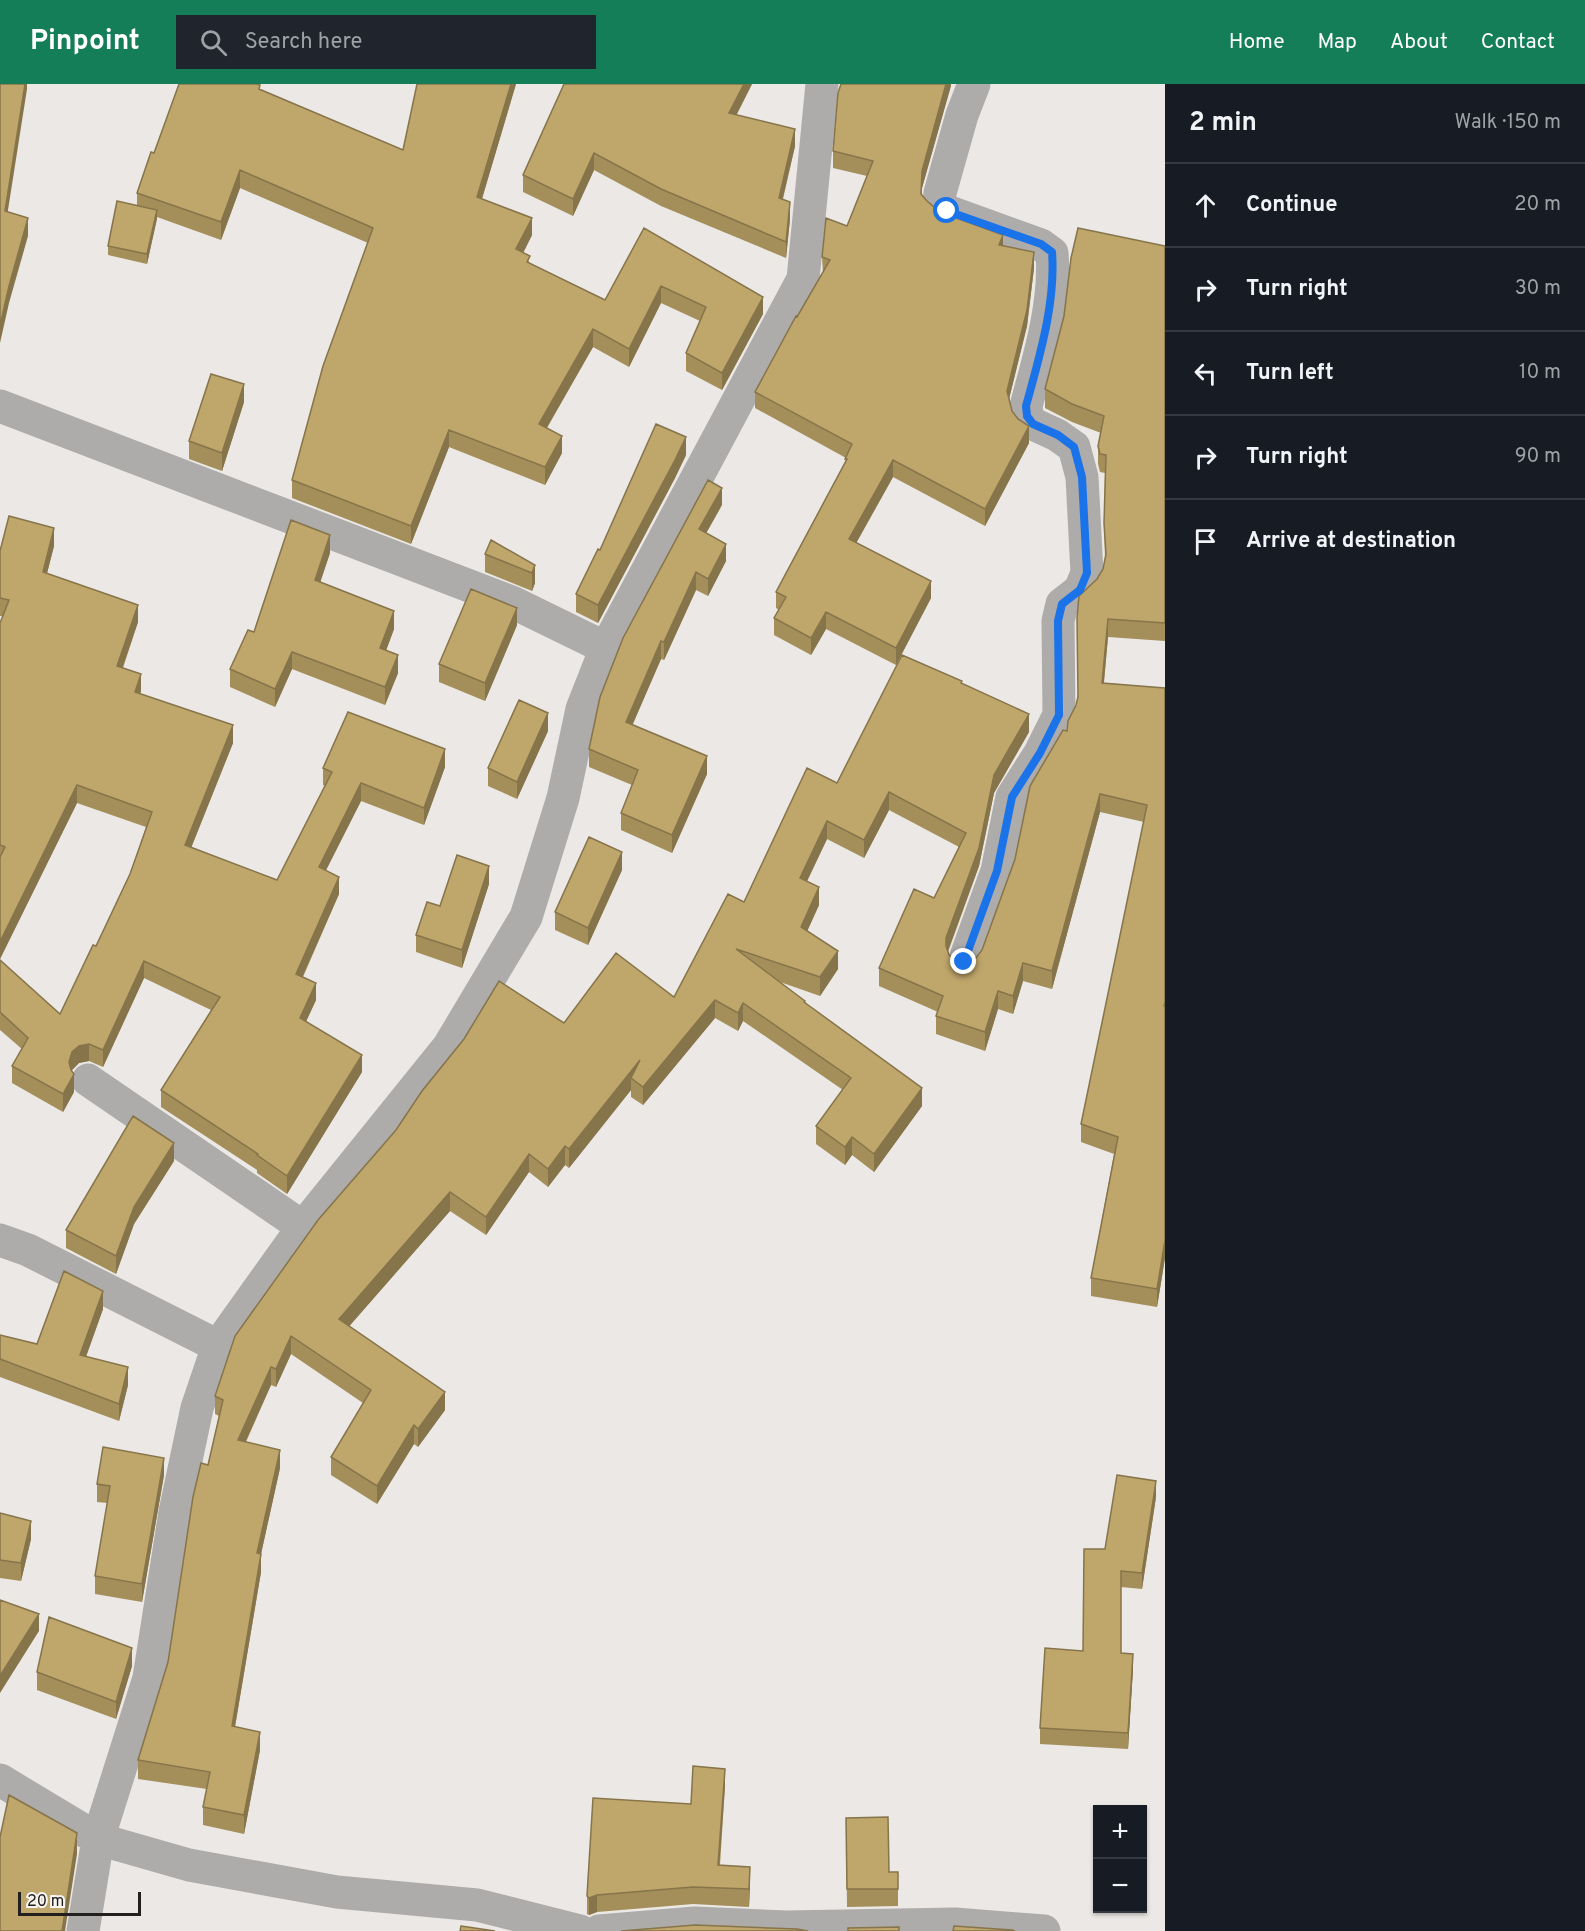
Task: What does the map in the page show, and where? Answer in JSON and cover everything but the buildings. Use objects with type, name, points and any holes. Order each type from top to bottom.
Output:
[{"type":"street","points":[[83,1931],[98,1839],[149,1678],[175,1512],[197,1408],[218,1346],[303,1227],[449,1046],[526,917],[563,798],[582,709],[606,648],[803,279],[822,84]]},
{"type":"street","points":[[964,962],[997,871],[1012,797],[1040,753],[1059,715],[1058,621],[1062,604],[1080,590],[1087,573],[1082,477],[1074,447],[1058,435],[1033,424],[1027,416],[1026,406],[1044,337],[1053,269],[1052,252],[1041,244],[947,211],[939,204],[962,115],[974,84]]},
{"type":"street","points":[[0,406],[514,603],[606,648]]},
{"type":"street","points":[[88,1080],[303,1227]]},
{"type":"street","points":[[0,1240],[28,1250],[218,1346]]},
{"type":"street","points":[[0,1780],[98,1839],[189,1865],[337,1892],[477,1905],[580,1931]]},
{"type":"street","points":[[599,1931],[696,1923],[787,1927],[955,1924],[1044,1931]]},
{"type":"route","points":[[947,211],[1041,244],[1052,252],[1053,269],[1044,337],[1026,406],[1027,416],[1033,424],[1058,435],[1074,447],[1082,477],[1087,573],[1080,590],[1062,604],[1058,621],[1059,715],[1040,753],[1012,797],[997,871],[964,962]]}]
